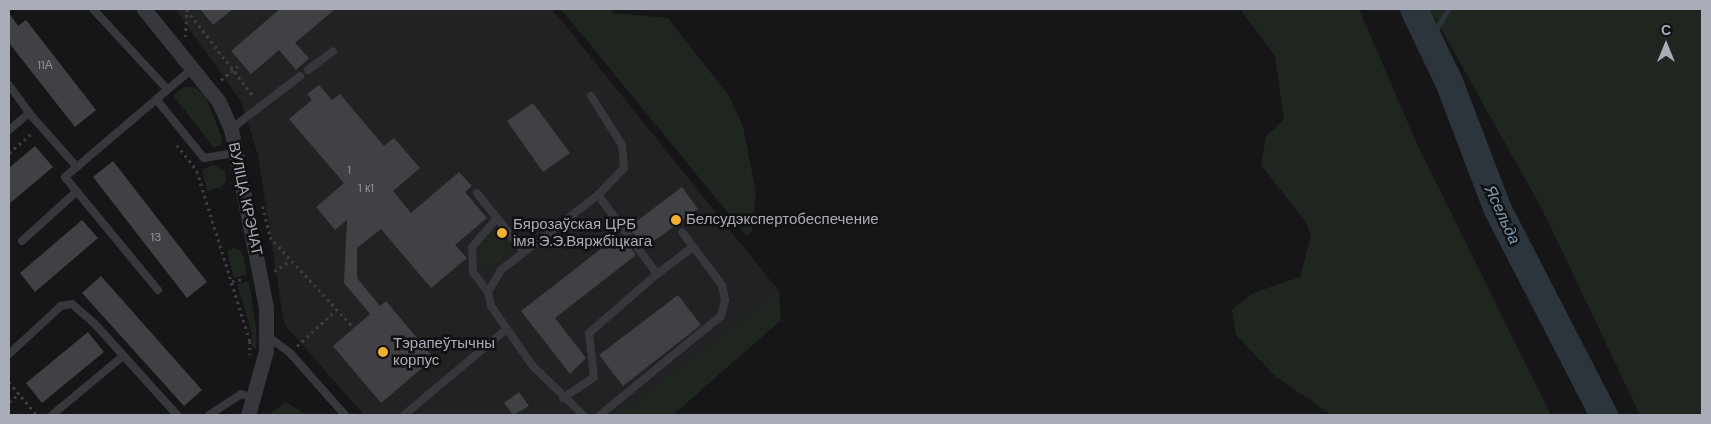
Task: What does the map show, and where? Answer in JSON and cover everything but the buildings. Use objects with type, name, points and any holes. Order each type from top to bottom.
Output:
[{"type":"street","name":"ВУЛІЦА КРЭЧАТ","points":[[144,9],[219,102],[231,129],[234,153],[261,275],[267,336],[264,360],[251,397],[248,415]]},
{"type":"lane","points":[[93,9],[167,89]]},
{"type":"lane","points":[[308,70],[333,51]]},
{"type":"lane","points":[[158,290],[66,177],[193,68]]},
{"type":"lane","points":[[231,129],[300,76]]},
{"type":"lane","points":[[9,85],[29,113],[77,166]]},
{"type":"lane","points":[[488,292],[501,270],[598,195],[624,168],[622,145],[591,96]]},
{"type":"lane","points":[[156,99],[204,158],[234,153]]},
{"type":"lane","points":[[9,130],[29,113]]},
{"type":"lane","points":[[22,241],[77,192]]},
{"type":"lane","points":[[477,193],[524,252]]},
{"type":"lane","points":[[598,195],[657,274]]},
{"type":"lane","points":[[497,218],[472,247],[473,272],[488,292],[491,306],[532,365],[563,398],[583,415]]},
{"type":"lane","points":[[600,415],[721,316],[725,300],[722,285],[682,232]]},
{"type":"lane","points":[[563,398],[594,377],[589,333],[657,274],[693,247]]},
{"type":"lane","points":[[9,354],[61,306],[72,304],[94,323],[177,415]]},
{"type":"lane","points":[[404,415],[507,329]]},
{"type":"lane","points":[[267,336],[290,353],[345,415]]},
{"type":"lane","points":[[52,415],[123,356]]},
{"type":"lane","points":[[210,415],[241,394],[251,397]]},
{"type":"path","points":[[184,42],[187,9]]},
{"type":"path","points":[[187,9],[261,106]]},
{"type":"path","points":[[216,84],[241,63]]},
{"type":"path","points":[[9,153],[40,126]]},
{"type":"path","points":[[175,142],[197,171],[250,341],[248,354],[264,360]]},
{"type":"path","points":[[290,353],[336,310]]},
{"type":"path","points":[[9,382],[37,415]]},
{"type":"path","points":[[9,402],[19,394]]},
{"type":"shaded area","name":"Бярозаўская ЦРБ імя Э.Э.Вяржбіцкага","points":[[175,9],[552,9],[779,291],[618,415],[364,415],[284,324],[258,155],[241,101]]},
{"type":"shaded area","points":[[561,9],[611,9],[613,13],[668,18],[729,96],[743,126],[756,193],[752,230],[747,236]]},
{"type":"shaded area","points":[[1240,9],[1359,9],[1417,144],[1551,415],[1332,415],[1276,377],[1236,335],[1232,310],[1253,293],[1300,277],[1311,236],[1306,222],[1261,165],[1266,136],[1284,120],[1275,56]]},
{"type":"shaded area","points":[[1430,9],[1702,9],[1702,415],[1640,415],[1542,209]]},
{"type":"shaded area","points":[[184,87],[195,87],[206,98],[222,138],[221,144],[214,148],[173,95]]},
{"type":"shaded area","points":[[213,165],[225,170],[226,181],[221,187],[207,191],[202,170]]},
{"type":"shaded area","points":[[496,229],[514,249],[488,271],[479,259],[480,244]]},
{"type":"shaded area","points":[[233,248],[240,250],[244,257],[246,275],[234,278],[227,251]]},
{"type":"shaded area","points":[[249,281],[257,348],[252,347],[252,333],[237,284]]},
{"type":"shaded area","points":[[779,291],[781,320],[673,415],[618,415]]},
{"type":"shaded area","points":[[286,402],[303,413],[308,415],[268,415]]},
{"type":"waterway","name":"Ясельда","points":[[1414,9],[1449,82],[1497,208],[1604,415]]},
{"type":"waterway","points":[[1430,39],[1449,9]]},
{"type":"place","name":"Белсудэкспертобеспечение","points":[[676,220]]},
{"type":"place","name":"Бярозаўская ЦРБ імя Э.Э.Вяржбіцкага","points":[[502,233]]},
{"type":"place","name":"Тэрапеўтычны корпус","points":[[383,352]]}]
